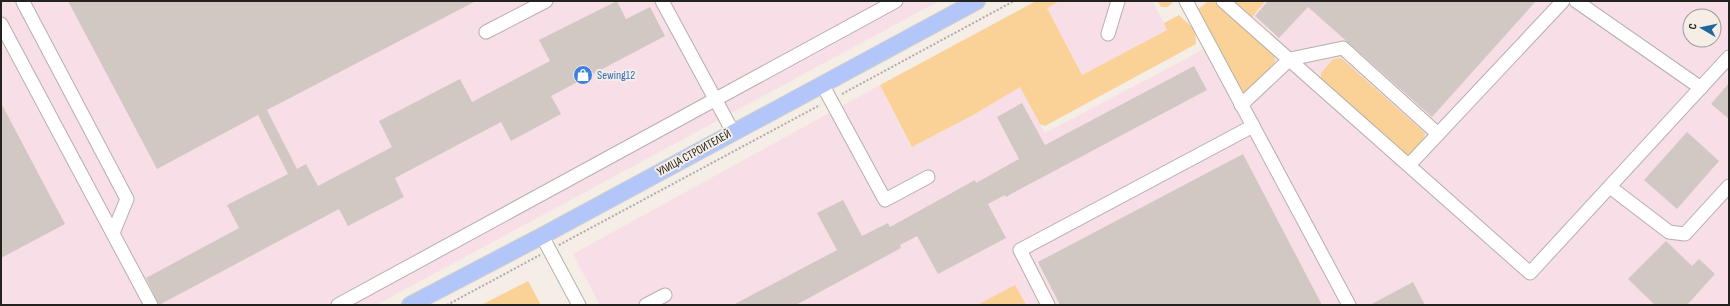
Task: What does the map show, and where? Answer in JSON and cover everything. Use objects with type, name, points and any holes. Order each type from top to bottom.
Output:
[{"type":"main road","name":"УЛИЦА СТРОИТЕЛЕЙ","points":[[410,305],[546,243],[733,132],[977,1]]},
{"type":"lane","points":[[486,32],[546,1]]},
{"type":"lane","points":[[662,1],[733,132]]},
{"type":"lane","points":[[1108,34],[1118,1]]},
{"type":"lane","points":[[1186,1],[1350,305]]},
{"type":"lane","points":[[1223,1],[1530,273],[1729,57]]},
{"type":"lane","points":[[1409,165],[1563,1]]},
{"type":"lane","points":[[1576,1],[1701,88]]},
{"type":"lane","points":[[23,2],[127,199],[113,233]]},
{"type":"lane","points":[[338,305],[892,2]]},
{"type":"lane","points":[[1,24],[151,305]]},
{"type":"lane","points":[[1241,104],[1290,59],[1343,48],[1438,134]]},
{"type":"lane","points":[[822,84],[885,200],[928,176]]},
{"type":"lane","points":[[1048,305],[1020,250],[1253,126]]},
{"type":"lane","points":[[1610,187],[1669,232],[1686,234],[1729,186]]},
{"type":"lane","points":[[546,243],[579,305]]},
{"type":"lane","points":[[646,305],[665,295]]},
{"type":"path","points":[[447,305],[546,243],[831,100],[1014,1]]},
{"type":"shaded area","points":[[1,1],[939,1],[376,305],[1,305]]},
{"type":"shaded area","points":[[1036,1],[1060,1],[1047,8],[1082,75],[1167,30],[1164,23],[1179,15],[1195,30],[1196,44],[1045,126],[1040,124],[1020,87],[975,114],[912,147],[880,85]]},
{"type":"shaded area","points":[[1060,1],[1152,1],[1168,30],[1082,75],[1047,8]]},
{"type":"shaded area","points":[[1158,1],[1174,1],[1168,7],[1161,7]]},
{"type":"shaded area","points":[[1212,1],[1217,3],[1274,55],[1275,61],[1270,70],[1255,85],[1241,95],[1197,10],[1207,2]]},
{"type":"shaded area","points":[[1232,1],[1265,1],[1251,18]]},
{"type":"shaded area","points":[[1262,1],[1729,1],[1729,305],[600,305],[573,254],[880,85],[912,147],[975,114],[1020,87],[1045,133],[1197,53],[1209,45]]},
{"type":"shaded area","points":[[1341,58],[1425,133],[1421,144],[1416,150],[1405,155],[1321,81],[1321,73],[1333,59]]},
{"type":"shaded area","points":[[528,281],[541,305],[481,305]]},
{"type":"shaded area","points":[[1015,285],[1026,305],[979,304]]},
{"type":"building","points":[[68,1],[476,1],[267,110],[297,169],[306,164],[318,186],[392,147],[379,121],[460,79],[472,102],[550,61],[539,40],[617,1],[626,19],[650,7],[665,36],[551,96],[561,114],[511,141],[501,122],[395,178],[404,197],[348,226],[339,209],[159,305],[146,278],[239,228],[227,205],[288,174],[258,115],[157,169]]},
{"type":"building","points":[[1268,1],[1536,1],[1432,117],[1308,7],[1279,38],[1255,16]]},
{"type":"building","points":[[1194,66],[1207,90],[1006,197],[1005,195],[988,204],[1006,238],[938,274],[917,236],[900,245],[901,248],[796,305],[733,305],[837,250],[817,213],[843,200],[862,236],[888,223],[890,227],[975,180],[976,183],[1019,159],[997,117],[1022,103],[1045,145]]},
{"type":"building","points":[[1729,83],[1729,119],[1711,104]]},
{"type":"building","points":[[1,103],[65,224],[1,258]]},
{"type":"building","points":[[1687,132],[1719,161],[1677,209],[1644,180]]},
{"type":"building","points":[[1243,154],[1322,305],[1060,305],[1038,262]]},
{"type":"building","points":[[1666,241],[1692,266],[1699,259],[1715,274],[1687,305],[1655,305],[1628,279]]},
{"type":"building","points":[[1413,282],[1425,305],[1370,305]]},
{"type":"place","name":"Sewing12","points":[[583,75]]}]
